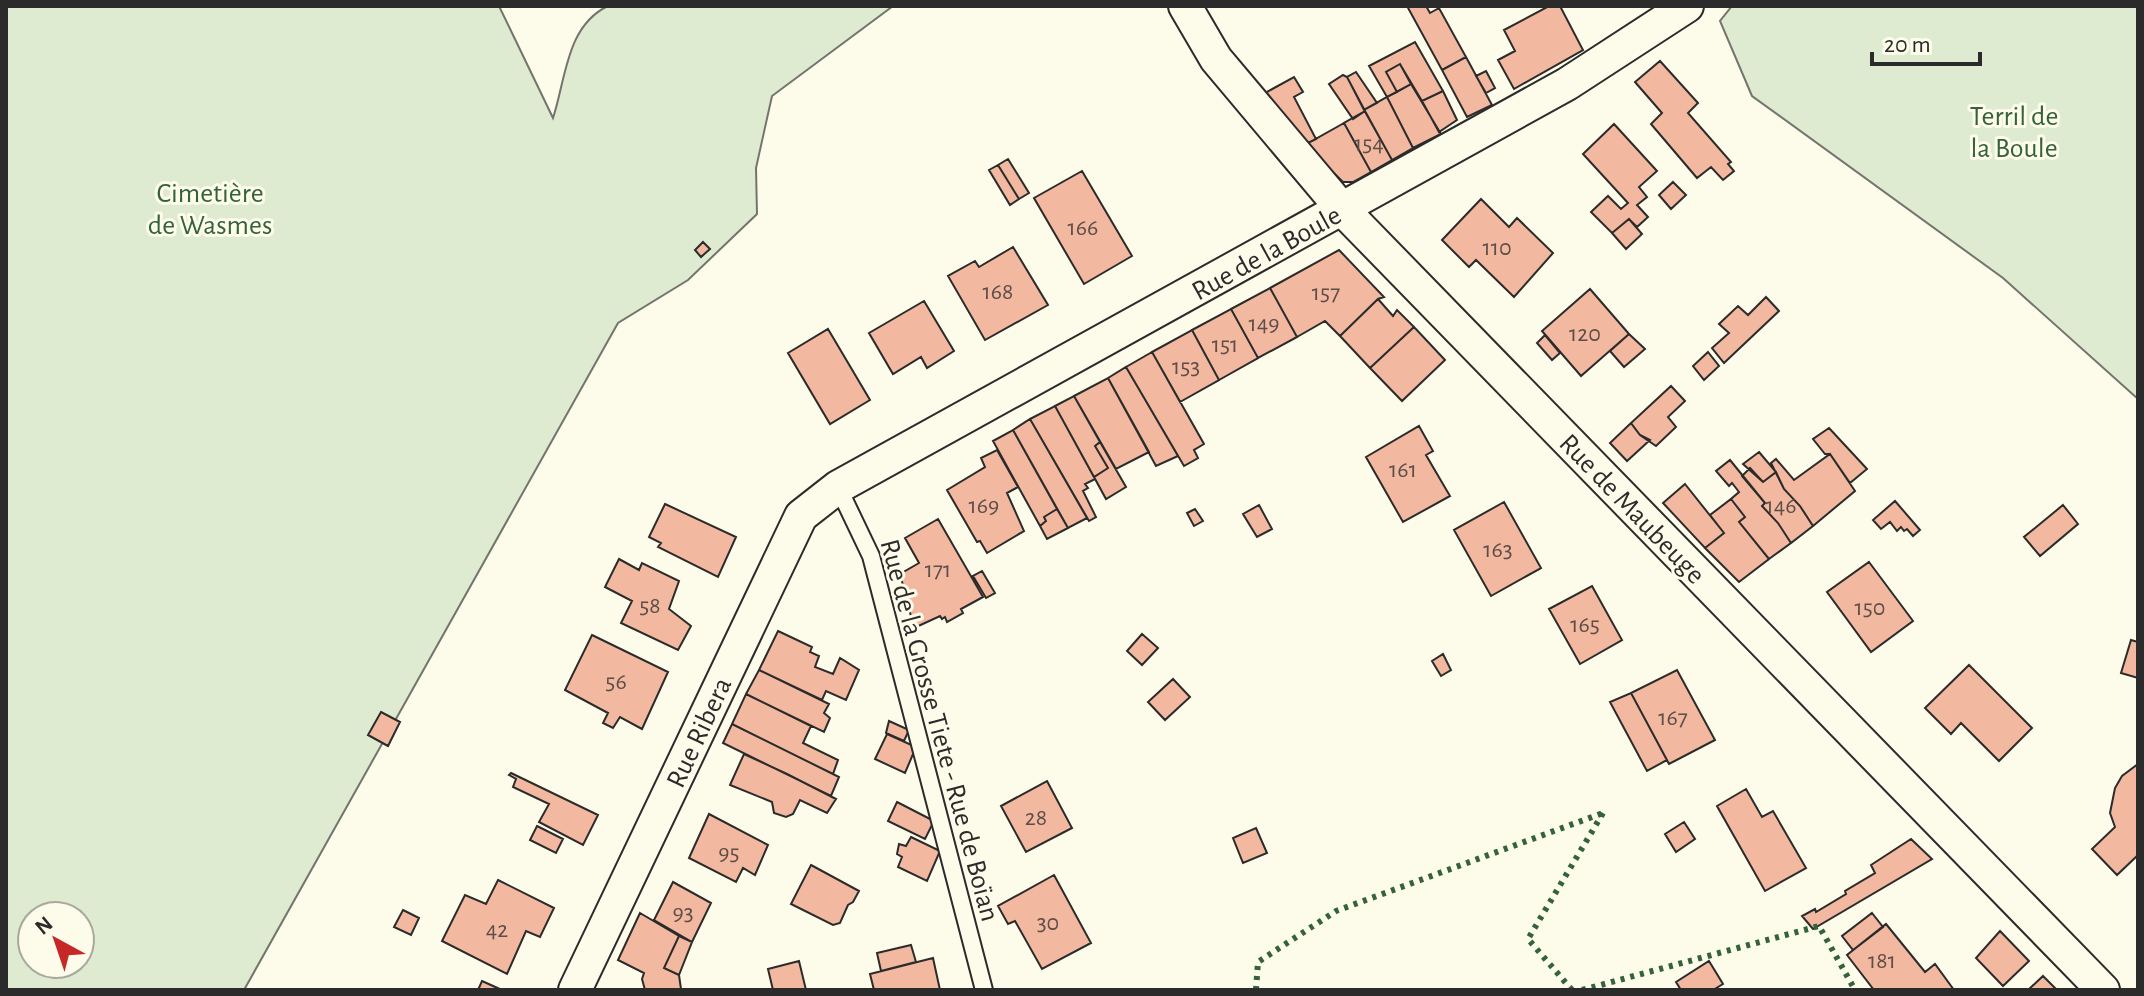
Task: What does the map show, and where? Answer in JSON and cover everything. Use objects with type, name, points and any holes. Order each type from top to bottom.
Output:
[{"type":"street","name":"Rue de Maubeuge","points":[[1185,6],[1216,59],[1343,210],[2103,990]]},
{"type":"street","name":"Rue de la Boule","points":[[838,487],[1567,84],[1687,6]]},
{"type":"street","name":"Rue Ribera","points":[[575,990],[801,516],[838,487]]},
{"type":"lane","name":"Rue de la Grosse Tiete - Rue de Boïan","points":[[838,487],[871,556],[984,990]]},
{"type":"green space","name":"Cimetière de Wasmes","points":[[6,6],[499,6],[553,118],[576,40],[594,15],[608,6],[893,6],[772,96],[756,168],[757,214],[688,280],[618,323],[244,990],[6,990]]},
{"type":"green space","name":"Terril de la Boule","points":[[1732,6],[2138,6],[2138,399],[2003,278],[1752,96],[1720,21]]},
{"type":"building","points":[[1407,6],[1426,6],[1430,13],[1439,8],[1466,57],[1442,70]]},
{"type":"building","points":[[1549,6],[1560,6],[1583,50],[1514,89],[1498,60],[1515,51],[1504,30]]},
{"type":"building","points":[[1415,42],[1443,91],[1422,101],[1400,64],[1386,72],[1397,92],[1387,97],[1369,66]]},
{"type":"building","points":[[1466,57],[1492,105],[1467,117],[1442,70]]},
{"type":"building","points":[[1660,61],[1698,103],[1688,113],[1731,162],[1728,164],[1734,171],[1723,180],[1711,167],[1697,178],[1651,124],[1662,113],[1635,82]]},
{"type":"building","points":[[1400,64],[1411,84],[1397,92],[1386,72]]},
{"type":"building","points":[[1486,71],[1495,88],[1486,93],[1476,76]]},
{"type":"building","points":[[1356,72],[1377,103],[1364,110],[1347,77]]},
{"type":"building","points":[[1343,75],[1365,111],[1353,119],[1329,84]]},
{"type":"building","points":[[1294,77],[1303,92],[1294,97],[1316,139],[1306,144],[1265,93]]},
{"type":"building","points":[[1411,84],[1441,134],[1413,148],[1387,97]]},
{"type":"building","points":[[1443,91],[1457,120],[1439,132],[1422,101]]},
{"type":"building","points":[[1387,97],[1413,148],[1392,160],[1364,110]]},
{"type":"building","points":[[1365,111],[1392,160],[1371,172],[1344,123]]},
{"type":"building","points":[[1344,123],[1371,172],[1353,182],[1343,182],[1305,145]]},
{"type":"building","points":[[1614,124],[1657,171],[1639,187],[1647,197],[1637,205],[1648,217],[1637,227],[1629,219],[1612,233],[1591,212],[1608,196],[1621,209],[1628,203],[1583,154]]},
{"type":"building","points":[[1008,159],[1029,193],[1019,199],[998,165]]},
{"type":"building","points":[[998,165],[1019,199],[1010,205],[989,170]]},
{"type":"building","points":[[1082,171],[1132,256],[1084,284],[1034,198]]},
{"type":"building","points":[[1673,182],[1686,195],[1671,209],[1659,195]]},
{"type":"building","points":[[1481,199],[1509,227],[1517,218],[1553,253],[1514,297],[1476,260],[1469,267],[1442,240]]},
{"type":"building","points":[[1629,219],[1642,234],[1626,249],[1612,233]]},
{"type":"building","points":[[703,242],[710,249],[701,257],[695,250]]},
{"type":"building","points":[[1013,247],[1048,305],[985,340],[948,276],[975,261],[979,267]]},
{"type":"building","points":[[1339,250],[1384,297],[1378,299],[1340,336],[1325,321],[1297,337],[1270,288]]},
{"type":"building","points":[[1270,288],[1297,337],[1258,358],[1231,309]]},
{"type":"building","points":[[1590,289],[1629,334],[1581,376],[1542,331]]},
{"type":"building","points":[[1766,297],[1779,311],[1724,363],[1712,348],[1729,333],[1719,324],[1738,306],[1748,315]]},
{"type":"building","points":[[1378,299],[1393,316],[1397,310],[1414,327],[1370,368],[1340,336]]},
{"type":"building","points":[[924,301],[954,351],[927,368],[921,357],[893,374],[869,333]]},
{"type":"building","points":[[1231,309],[1258,358],[1219,380],[1192,330]]},
{"type":"building","points":[[1414,327],[1445,360],[1402,401],[1370,368]]},
{"type":"building","points":[[828,329],[870,400],[830,424],[788,353]]},
{"type":"building","points":[[1192,330],[1219,380],[1180,402],[1152,352]]},
{"type":"building","points":[[1629,334],[1645,349],[1624,367],[1610,351]]},
{"type":"building","points":[[1545,335],[1560,353],[1552,360],[1537,343]]},
{"type":"building","points":[[1152,352],[1204,444],[1194,450],[1198,458],[1184,466],[1126,367]]},
{"type":"building","points":[[1708,352],[1719,366],[1704,380],[1693,366]]},
{"type":"building","points":[[1126,367],[1178,456],[1156,466],[1108,378]]},
{"type":"building","points":[[1108,378],[1149,452],[1116,469],[1074,396]]},
{"type":"building","points":[[1671,386],[1685,401],[1668,417],[1676,427],[1656,446],[1640,435],[1631,423]]},
{"type":"building","points":[[1074,396],[1100,442],[1095,446],[1108,468],[1094,477],[1055,406]]},
{"type":"building","points":[[1055,406],[1095,479],[1085,484],[1088,488],[1083,491],[1096,517],[1089,521],[1030,419]]},
{"type":"building","points":[[1030,419],[1087,518],[1068,528],[1013,430]]},
{"type":"building","points":[[1631,423],[1640,435],[1650,440],[1627,461],[1610,443]]},
{"type":"building","points":[[1419,426],[1433,451],[1426,455],[1450,496],[1403,522],[1366,457]]},
{"type":"building","points":[[1829,428],[1867,469],[1850,483],[1830,454],[1825,454],[1813,439]]},
{"type":"building","points":[[1013,430],[1057,509],[1044,517],[1046,521],[1040,526],[993,441]]},
{"type":"building","points":[[1100,442],[1126,487],[1106,499],[1094,477],[1108,468],[1095,446]]},
{"type":"building","points":[[997,450],[1018,487],[1007,493],[1024,531],[987,553],[980,541],[977,542],[947,490],[985,467],[981,458]]},
{"type":"building","points":[[1759,452],[1776,472],[1763,482],[1743,464]]},
{"type":"building","points":[[1830,454],[1855,491],[1813,526],[1784,489],[1771,463],[1776,459],[1794,480]]},
{"type":"building","points":[[1730,460],[1765,503],[1762,506],[1791,543],[1769,559],[1739,522],[1745,517],[1731,499],[1739,492],[1716,471]]},
{"type":"building","points":[[1750,468],[1763,482],[1776,472],[1784,489],[1813,526],[1791,543],[1762,506],[1765,503],[1742,476]]},
{"type":"building","points":[[1685,484],[1724,533],[1705,548],[1663,503]]},
{"type":"building","points":[[1731,499],[1745,517],[1739,522],[1769,559],[1739,582],[1705,548],[1724,533],[1710,515]]},
{"type":"building","points":[[1895,501],[1920,530],[1913,536],[1901,527],[1897,531],[1890,522],[1881,529],[1873,520]]},
{"type":"building","points":[[1504,502],[1541,568],[1491,596],[1454,530]]},
{"type":"building","points":[[665,504],[736,537],[718,577],[658,547],[661,543],[649,537]]},
{"type":"building","points":[[1259,505],[1272,529],[1257,537],[1243,514]]},
{"type":"building","points":[[2063,505],[2078,524],[2040,556],[2024,537]]},
{"type":"building","points":[[1057,509],[1068,528],[1047,539],[1040,526],[1046,521],[1044,517]]},
{"type":"building","points":[[1195,509],[1203,521],[1194,526],[1187,513]]},
{"type":"building","points":[[938,519],[983,597],[961,609],[963,613],[947,622],[945,617],[942,619],[940,616],[914,628],[900,574],[919,563],[905,538]]},
{"type":"building","points":[[619,559],[639,570],[642,563],[679,581],[669,609],[691,626],[678,650],[621,623],[632,601],[605,587]]},
{"type":"building","points":[[1869,562],[1913,621],[1871,652],[1827,592]]},
{"type":"building","points":[[982,571],[995,593],[986,598],[973,576]]},
{"type":"building","points":[[1592,586],[1622,640],[1580,664],[1549,609]]},
{"type":"building","points":[[778,631],[812,647],[810,652],[819,656],[815,667],[833,674],[840,658],[859,670],[846,700],[826,691],[822,700],[759,670]]},
{"type":"building","points":[[1142,634],[1158,648],[1142,665],[1127,651]]},
{"type":"building","points":[[592,635],[668,672],[642,729],[620,717],[613,728],[603,723],[608,713],[565,690]]},
{"type":"building","points":[[2131,640],[2138,642],[2138,678],[2121,673]]},
{"type":"building","points":[[1443,654],[1451,670],[1441,676],[1432,661]]},
{"type":"building","points":[[1969,665],[2032,728],[1999,761],[1961,723],[1951,734],[1925,708]]},
{"type":"building","points":[[759,670],[829,704],[824,713],[830,718],[824,732],[746,694]]},
{"type":"building","points":[[1677,670],[1715,740],[1669,764],[1631,693]]},
{"type":"building","points":[[1173,679],[1190,697],[1165,720],[1148,702]]},
{"type":"building","points":[[1631,693],[1667,760],[1647,771],[1610,702]]},
{"type":"building","points":[[746,694],[811,726],[803,743],[838,760],[833,774],[732,724]]},
{"type":"building","points":[[381,712],[400,722],[388,746],[368,735]]},
{"type":"building","points":[[889,721],[909,730],[904,741],[886,733]]},
{"type":"building","points":[[732,724],[839,777],[831,796],[723,743]]},
{"type":"building","points":[[887,734],[916,747],[905,773],[875,759]]},
{"type":"building","points":[[744,754],[836,799],[827,813],[800,800],[793,814],[786,817],[774,813],[772,802],[730,785]]},
{"type":"building","points":[[2138,764],[2138,855],[2117,875],[2092,849],[2115,827],[2110,813],[2115,788],[2122,776]]},
{"type":"building","points":[[511,773],[598,815],[583,845],[539,822],[549,804],[513,787],[516,779],[509,775]]},
{"type":"building","points":[[1047,781],[1072,828],[1026,852],[1001,806]]},
{"type":"building","points":[[1746,789],[1762,817],[1773,811],[1806,868],[1765,891],[1717,806]]},
{"type":"building","points":[[897,802],[934,821],[925,839],[888,821]]},
{"type":"building","points":[[709,814],[768,845],[755,875],[743,868],[736,882],[689,858]]},
{"type":"building","points":[[1684,822],[1695,839],[1676,852],[1665,834]]},
{"type":"building","points":[[537,826],[563,839],[556,853],[530,840]]},
{"type":"building","points":[[1256,828],[1267,853],[1243,863],[1233,838]]},
{"type":"building","points":[[911,837],[940,851],[927,881],[898,867],[902,857],[897,854],[899,844],[906,846]]},
{"type":"building","points":[[1911,839],[1932,859],[1813,929],[1802,916],[1815,909],[1816,912],[1846,894],[1845,891],[1875,873],[1871,865]]},
{"type":"building","points":[[811,865],[859,891],[840,923],[833,925],[791,904]]},
{"type":"building","points":[[1054,875],[1091,943],[1042,969],[1015,921],[1008,924],[998,906]]},
{"type":"building","points":[[498,880],[554,908],[540,937],[526,931],[507,974],[442,941],[465,895],[486,904]]},
{"type":"building","points":[[673,882],[711,903],[692,942],[654,920]]},
{"type":"building","points":[[403,910],[419,918],[411,935],[394,927]]},
{"type":"building","points":[[640,913],[679,936],[664,968],[679,975],[681,989],[645,990],[644,973],[618,960]]},
{"type":"building","points":[[1872,913],[1883,927],[1853,950],[1842,936]]},
{"type":"building","points":[[1886,924],[1925,972],[1935,964],[1954,990],[1874,990],[1847,955]]},
{"type":"building","points":[[2000,931],[2029,961],[2003,986],[1976,958]]},
{"type":"building","points":[[679,936],[692,942],[679,975],[664,968]]},
{"type":"building","points":[[911,945],[916,962],[881,971],[877,953]]},
{"type":"building","points":[[933,958],[940,990],[874,990],[870,974]]},
{"type":"building","points":[[799,961],[806,990],[773,990],[768,969]]},
{"type":"building","points":[[1709,961],[1723,984],[1713,990],[1681,990],[1676,982]]},
{"type":"building","points":[[2043,976],[2057,990],[2028,990]]},
{"type":"building","points":[[482,981],[502,990],[478,990]]},
{"type":"hedge","points":[[1256,990],[1258,962],[1336,911],[1603,813]]},
{"type":"hedge","points":[[1572,990],[1528,939],[1603,813]]},
{"type":"hedge","points":[[1582,990],[1819,926],[1855,990]]}]
